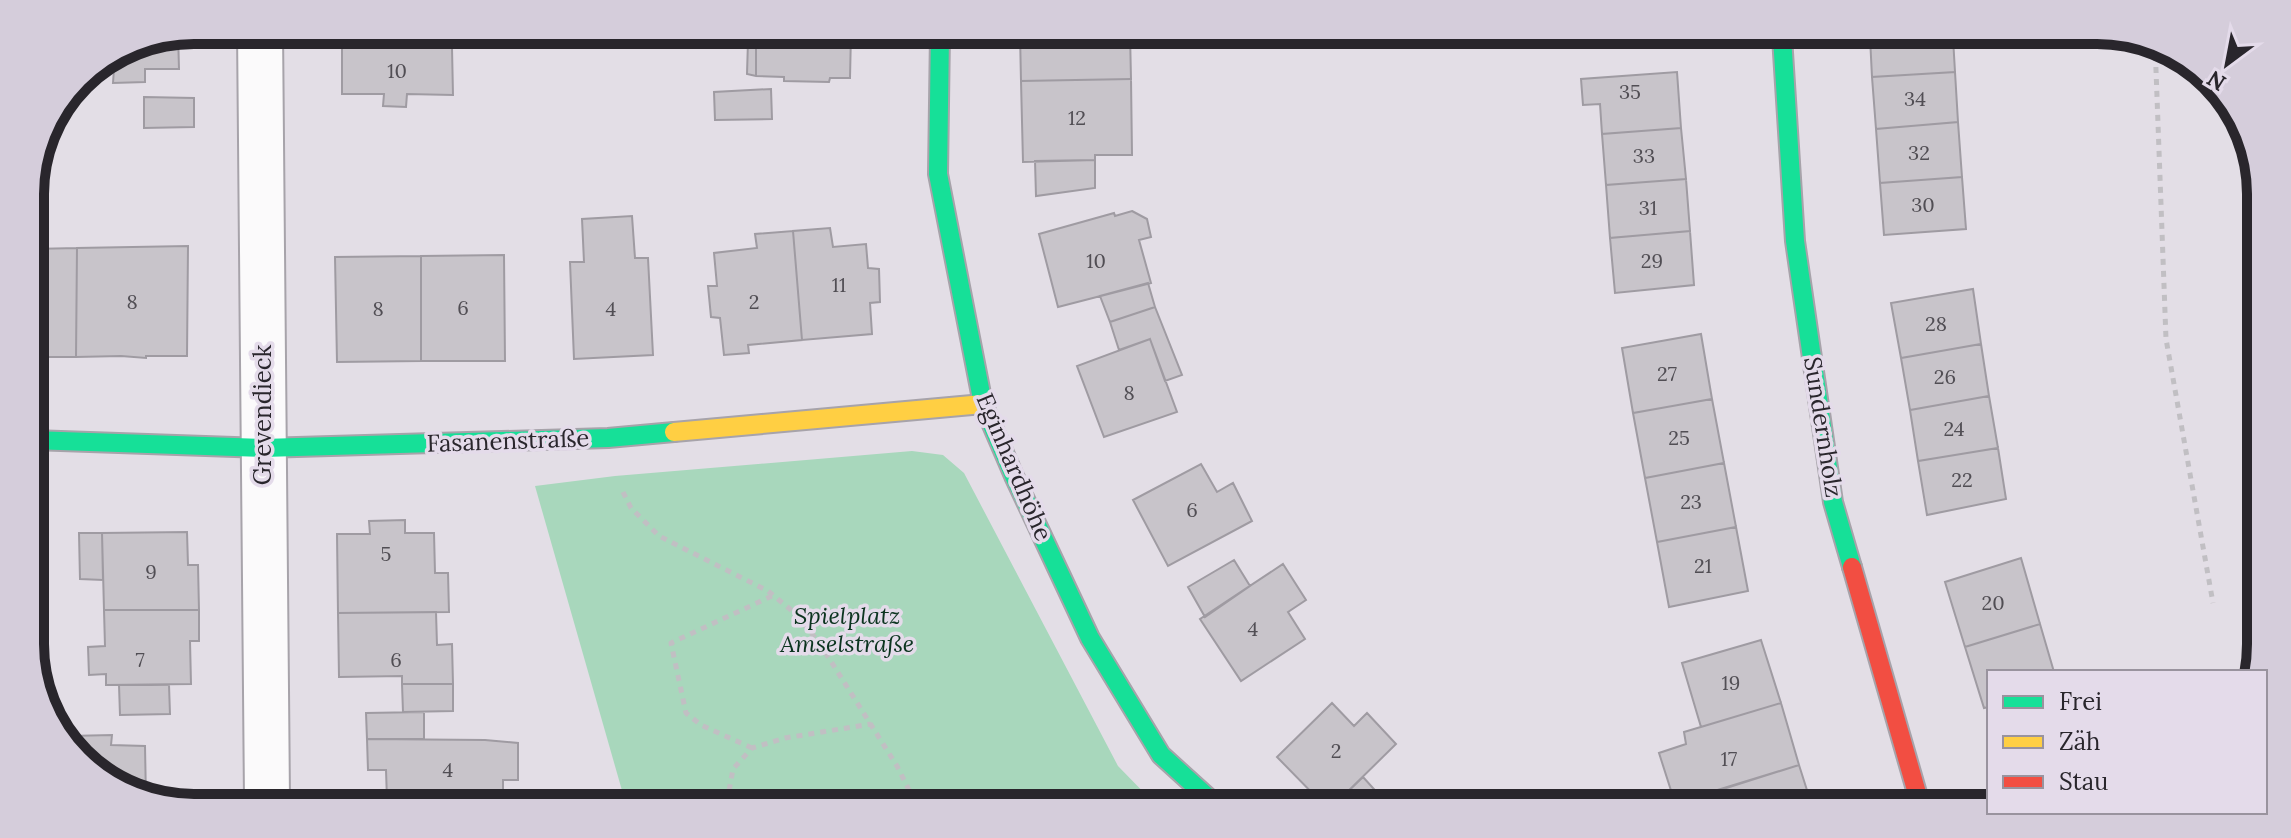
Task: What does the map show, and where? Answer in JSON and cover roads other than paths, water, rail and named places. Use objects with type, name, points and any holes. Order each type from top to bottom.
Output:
[{"type":"street","name":"Grevendieck","points":[[260,44],[267,794]]},
{"type":"street","name":"Eginhardhöhe","points":[[940,44],[938,174],[983,404],[1090,638],[1161,755],[1204,794]]},
{"type":"street","name":"Sundernholz","points":[[1782,44],[1795,241],[1833,502],[1917,794]]},
{"type":"street","name":"Fasanenstraße","points":[[44,440],[263,448],[608,438],[983,404]]},
{"type":"park label","name":"Spielplatz Amselstraße","points":[[847,630]]}]
